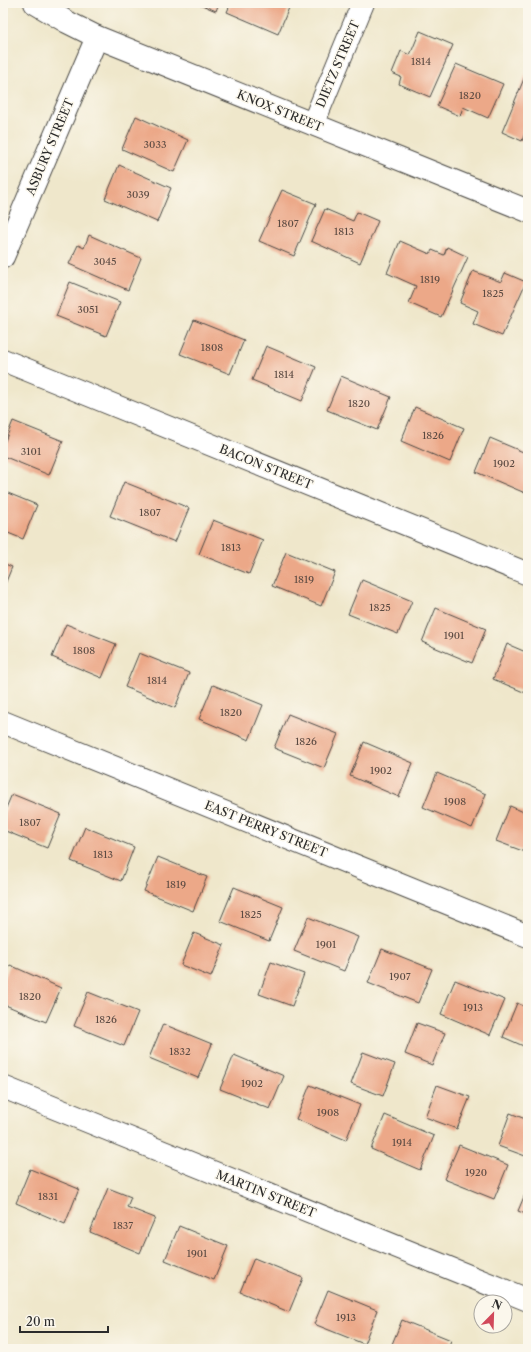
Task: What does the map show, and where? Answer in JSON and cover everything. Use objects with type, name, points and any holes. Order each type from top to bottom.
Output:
[{"type":"street","name":"KNOX STREET","points":[[35,3],[67,22],[97,37],[528,212]]},
{"type":"street","name":"DIETZ STREET","points":[[313,124],[363,3]]},
{"type":"street","name":"ASBURY STREET","points":[[3,257],[97,37]]},
{"type":"street","name":"BACON STREET","points":[[3,360],[528,574]]},
{"type":"street","name":"EAST PERRY STREET","points":[[3,722],[528,936]]},
{"type":"street","name":"MARTIN STREET","points":[[3,1086],[528,1300]]},
{"type":"building","points":[[197,3],[219,3],[216,11]]},
{"type":"building","points":[[231,3],[291,3],[278,34],[227,12]]},
{"type":"building","points":[[420,31],[453,45],[430,97],[399,84],[401,77],[392,73],[401,51],[410,55]]},
{"type":"building","points":[[456,64],[503,84],[488,118],[463,107],[460,116],[437,106]]},
{"type":"building","points":[[528,69],[528,131],[526,130],[522,141],[502,132]]},
{"type":"building","points":[[3,86],[7,88],[3,98]]},
{"type":"building","points":[[136,116],[188,140],[174,172],[122,149]]},
{"type":"building","points":[[119,165],[171,188],[157,222],[105,199]]},
{"type":"building","points":[[282,190],[316,204],[294,256],[259,241]]},
{"type":"building","points":[[325,209],[353,221],[357,212],[378,221],[360,263],[311,241]]},
{"type":"building","points":[[89,235],[141,258],[128,290],[69,264],[78,245],[84,248]]},
{"type":"building","points":[[400,241],[430,254],[432,250],[444,255],[447,247],[468,257],[441,317],[409,303],[416,286],[387,273]]},
{"type":"building","points":[[473,271],[501,282],[505,273],[526,282],[502,336],[473,324],[478,311],[460,303]]},
{"type":"building","points":[[70,282],[120,302],[106,336],[56,316]]},
{"type":"building","points":[[194,320],[244,340],[230,374],[180,354]]},
{"type":"building","points":[[266,346],[316,367],[302,401],[252,380]]},
{"type":"building","points":[[341,376],[391,397],[377,430],[327,410]]},
{"type":"building","points":[[415,407],[464,428],[450,462],[401,441]]},
{"type":"building","points":[[13,421],[63,441],[49,475],[3,456],[3,446]]},
{"type":"building","points":[[490,438],[528,454],[528,486],[525,493],[476,472]]},
{"type":"building","points":[[124,482],[189,508],[175,542],[110,516]]},
{"type":"building","points":[[3,491],[37,505],[23,539],[3,531]]},
{"type":"building","points":[[213,520],[263,540],[249,574],[199,554]]},
{"type":"building","points":[[286,552],[335,572],[321,606],[272,586]]},
{"type":"building","points":[[3,563],[12,567],[3,589]]},
{"type":"building","points":[[362,580],[412,601],[398,634],[348,614]]},
{"type":"building","points":[[436,608],[486,629],[472,663],[422,642]]},
{"type":"building","points":[[66,624],[116,644],[102,678],[52,657]]},
{"type":"building","points":[[507,644],[528,653],[528,694],[493,679]]},
{"type":"building","points":[[139,653],[189,673],[175,708],[125,687]]},
{"type":"building","points":[[213,685],[263,705],[249,740],[199,719]]},
{"type":"building","points":[[288,714],[338,734],[324,768],[274,748]]},
{"type":"building","points":[[364,742],[413,763],[399,797],[350,776]]},
{"type":"building","points":[[437,773],[486,794],[472,828],[423,807]]},
{"type":"building","points":[[12,794],[61,814],[47,848],[3,830],[3,815]]},
{"type":"building","points":[[510,806],[528,814],[528,853],[496,841]]},
{"type":"building","points":[[85,827],[134,847],[121,881],[71,861]]},
{"type":"building","points":[[158,857],[207,877],[193,911],[144,891]]},
{"type":"building","points":[[234,887],[283,907],[269,941],[220,921]]},
{"type":"building","points":[[308,917],[358,937],[344,971],[294,951]]},
{"type":"building","points":[[194,933],[224,945],[211,977],[181,965]]},
{"type":"building","points":[[382,949],[432,969],[418,1003],[368,983]]},
{"type":"building","points":[[271,962],[304,974],[292,1006],[259,994]]},
{"type":"building","points":[[10,965],[61,988],[46,1022],[3,1004],[3,981]]},
{"type":"building","points":[[455,980],[505,1000],[490,1035],[441,1014]]},
{"type":"building","points":[[88,992],[138,1012],[124,1046],[74,1026]]},
{"type":"building","points":[[517,1003],[528,1008],[528,1048],[503,1037]]},
{"type":"building","points":[[417,1023],[445,1033],[432,1065],[405,1054]]},
{"type":"building","points":[[163,1024],[212,1044],[198,1078],[149,1058]]},
{"type":"building","points":[[363,1052],[395,1064],[383,1096],[351,1084]]},
{"type":"building","points":[[234,1055],[284,1076],[270,1109],[220,1089]]},
{"type":"building","points":[[310,1085],[360,1105],[346,1140],[296,1119]]},
{"type":"building","points":[[437,1085],[470,1097],[457,1129],[425,1117]]},
{"type":"building","points":[[510,1113],[528,1120],[528,1157],[498,1146]]},
{"type":"building","points":[[385,1115],[434,1136],[420,1170],[371,1149]]},
{"type":"building","points":[[459,1145],[508,1165],[494,1199],[444,1179]]},
{"type":"building","points":[[30,1169],[79,1189],[65,1224],[16,1203]]},
{"type":"building","points":[[528,1187],[528,1215],[518,1211]]},
{"type":"building","points":[[108,1188],[131,1197],[127,1207],[155,1218],[140,1253],[90,1232]]},
{"type":"building","points":[[179,1226],[228,1246],[214,1280],[165,1260]]},
{"type":"building","points":[[254,1258],[303,1278],[289,1312],[240,1292]]},
{"type":"building","points":[[328,1290],[377,1310],[364,1344],[314,1324]]},
{"type":"building","points":[[402,1320],[451,1340],[448,1349],[390,1349]]}]
